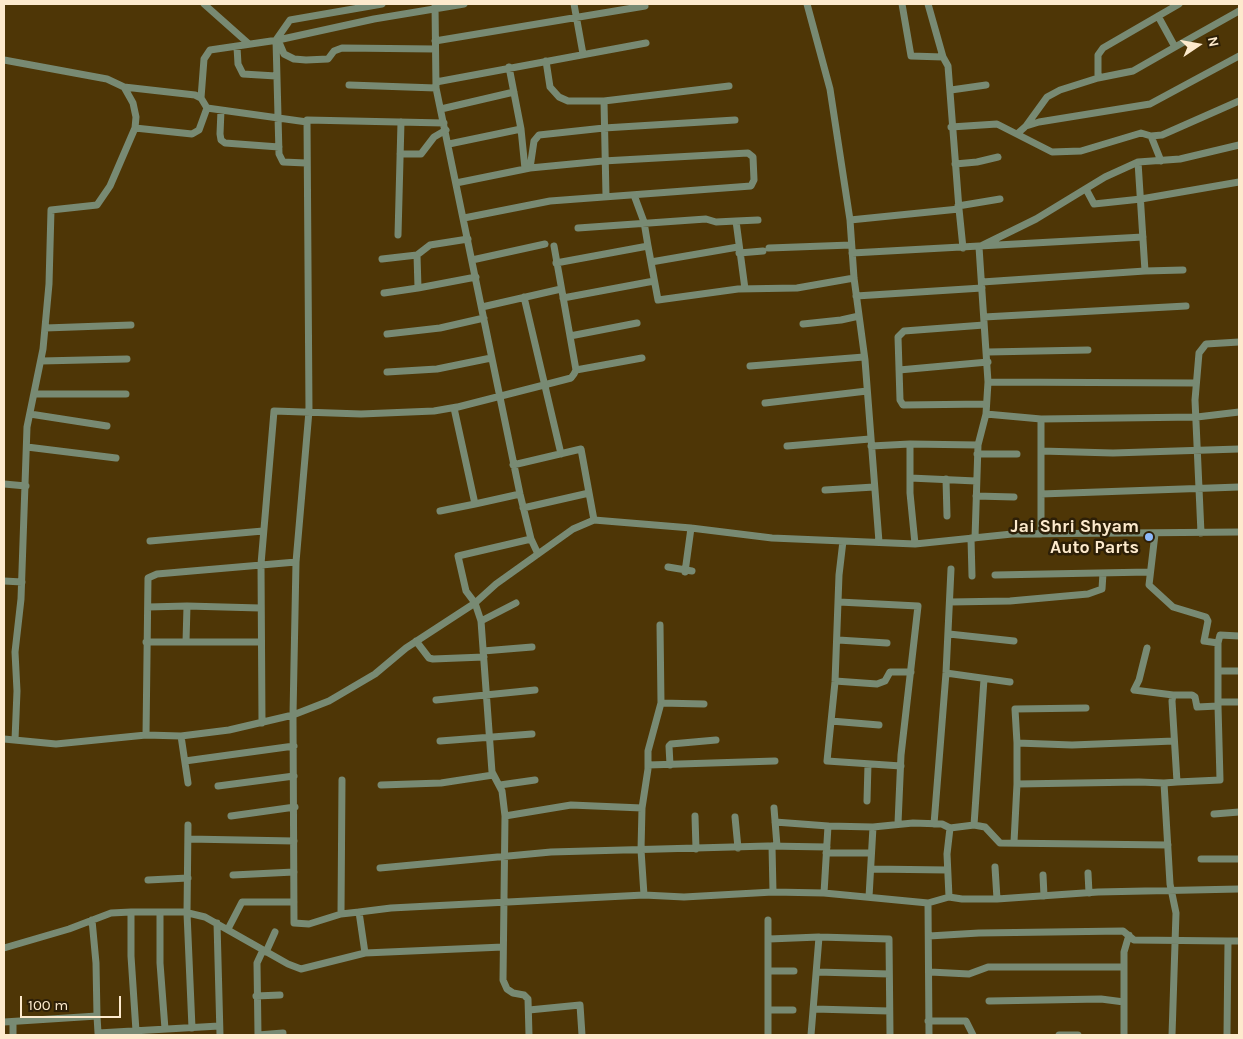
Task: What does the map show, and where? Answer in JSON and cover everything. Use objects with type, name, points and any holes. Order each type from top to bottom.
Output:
[{"type":"street","points":[[204,4],[248,44]]},
{"type":"street","points":[[306,163],[283,162],[278,154],[277,40],[290,20],[345,7],[382,4]]},
{"type":"street","points":[[201,98],[205,54],[210,50],[277,40],[435,6],[464,4]]},
{"type":"street","points":[[574,4],[583,54]]},
{"type":"street","points":[[807,4],[830,89],[850,220],[854,278],[867,391],[878,542]]},
{"type":"street","points":[[902,4],[911,56],[942,57]]},
{"type":"street","points":[[928,4],[942,57],[948,66],[951,90],[951,128],[963,248]]},
{"type":"street","points":[[1098,78],[1098,55],[1103,48],[1179,4]]},
{"type":"street","points":[[435,6],[436,85],[523,508],[530,539],[538,554]]},
{"type":"street","points":[[435,41],[645,6]]},
{"type":"street","points":[[1017,134],[1026,126],[1047,97],[1060,90],[1098,78],[1133,71],[1239,11]]},
{"type":"street","points":[[1158,16],[1175,47]]},
{"type":"street","points":[[277,40],[284,54],[294,59],[306,60],[328,59],[334,51],[342,48],[436,49]]},
{"type":"street","points":[[349,85],[436,85],[509,67],[646,43]]},
{"type":"street","points":[[237,47],[238,64],[243,74],[276,76]]},
{"type":"street","points":[[1026,126],[1060,118],[1150,104],[1239,56]]},
{"type":"street","points":[[4,60],[107,79],[124,87],[195,95],[201,98],[207,108]]},
{"type":"street","points":[[546,61],[550,87],[559,97],[568,101],[604,101],[729,86]]},
{"type":"street","points":[[509,67],[528,169]]},
{"type":"street","points":[[951,90],[986,85]]},
{"type":"street","points":[[15,740],[16,652],[22,582],[27,447],[30,414],[41,361],[45,328],[49,284],[51,210],[97,205],[110,186],[135,128],[136,117],[133,103],[124,87]]},
{"type":"street","points":[[441,109],[514,92]]},
{"type":"street","points":[[604,101],[606,196]]},
{"type":"street","points":[[951,128],[997,124],[1056,152],[1081,151],[1141,133],[1151,136],[1162,135],[1238,104]]},
{"type":"street","points":[[135,128],[192,134],[198,130],[207,108]]},
{"type":"street","points":[[207,108],[307,122],[401,122],[445,126]]},
{"type":"street","points":[[221,110],[220,134],[221,140],[225,143],[279,147]]},
{"type":"street","points":[[528,169],[534,141],[539,135],[604,128],[735,120]]},
{"type":"street","points":[[307,122],[309,411],[296,562],[293,715],[294,923],[298,925],[309,924],[341,914],[359,912],[644,895],[684,897],[773,892],[824,893],[928,903],[949,897],[996,899],[1089,893],[1239,889]]},
{"type":"street","points":[[398,235],[401,122]]},
{"type":"street","points":[[400,154],[421,154],[445,126]]},
{"type":"street","points":[[449,144],[521,128]]},
{"type":"street","points":[[1151,136],[1161,161]]},
{"type":"street","points":[[979,247],[1036,219],[1105,176],[1138,162],[1180,159],[1239,144]]},
{"type":"street","points":[[456,183],[528,169],[604,161],[748,153],[753,157],[754,180],[751,186],[550,201],[464,218]]},
{"type":"street","points":[[955,164],[977,162],[998,157]]},
{"type":"street","points":[[1138,162],[1145,271]]},
{"type":"street","points":[[1086,189],[1094,204],[1141,199],[1239,182]]},
{"type":"street","points":[[634,195],[644,222],[658,300],[745,289],[797,288],[854,278]]},
{"type":"street","points":[[850,220],[959,208],[1000,199]]},
{"type":"street","points":[[578,228],[644,222],[706,220],[736,222],[758,220]]},
{"type":"street","points":[[736,222],[745,289]]},
{"type":"street","points":[[852,253],[1143,237]]},
{"type":"street","points":[[382,259],[417,255],[430,245],[468,239]]},
{"type":"street","points":[[472,260],[545,244]]},
{"type":"street","points":[[651,262],[739,250],[851,245]]},
{"type":"street","points":[[262,723],[261,564],[274,411],[361,414],[434,411],[571,378],[576,370],[554,246]]},
{"type":"street","points":[[556,263],[648,246]]},
{"type":"street","points":[[972,576],[978,445],[986,414],[988,382],[988,352],[979,247]]},
{"type":"street","points":[[417,255],[418,288]]},
{"type":"street","points":[[856,296],[1145,271],[1182,270]]},
{"type":"street","points":[[384,292],[418,288],[476,277]]},
{"type":"street","points":[[563,298],[654,281]]},
{"type":"street","points":[[482,307],[561,288]]},
{"type":"street","points":[[524,297],[561,454]]},
{"type":"street","points":[[986,404],[903,405],[900,400],[898,337],[900,333],[984,321],[1186,306]]},
{"type":"street","points":[[803,324],[859,316]]},
{"type":"street","points":[[387,334],[440,328],[484,318]]},
{"type":"street","points":[[570,336],[637,323]]},
{"type":"street","points":[[45,328],[131,325]]},
{"type":"street","points":[[1201,533],[1196,417],[1196,383],[1199,353],[1202,348],[1213,343],[1239,342]]},
{"type":"street","points":[[988,352],[1088,350]]},
{"type":"street","points":[[750,366],[864,357]]},
{"type":"street","points":[[387,372],[437,369],[491,358]]},
{"type":"street","points":[[576,370],[642,358]]},
{"type":"street","points":[[41,361],[127,359]]},
{"type":"street","points":[[899,370],[988,362]]},
{"type":"street","points":[[988,382],[1196,383]]},
{"type":"street","points":[[765,403],[867,391]]},
{"type":"street","points":[[35,394],[126,394]]},
{"type":"street","points":[[457,407],[454,408],[475,504]]},
{"type":"street","points":[[986,414],[1041,419],[1196,417],[1239,412]]},
{"type":"street","points":[[30,414],[107,426]]},
{"type":"street","points":[[1041,419],[1041,534]]},
{"type":"street","points":[[787,446],[871,443],[978,445]]},
{"type":"street","points":[[910,444],[910,478],[915,544]]},
{"type":"street","points":[[27,447],[116,458]]},
{"type":"street","points":[[1041,451],[1113,453],[1239,449]]},
{"type":"street","points":[[514,465],[581,450],[594,520]]},
{"type":"street","points":[[978,454],[1017,454]]},
{"type":"street","points":[[910,478],[976,481]]},
{"type":"street","points":[[946,479],[947,516]]},
{"type":"street","points":[[4,484],[26,486]]},
{"type":"street","points":[[825,490],[874,486]]},
{"type":"street","points":[[1041,494],[1239,488]]},
{"type":"street","points":[[523,508],[590,493]]},
{"type":"street","points":[[440,511],[520,494]]},
{"type":"street","points":[[976,496],[1014,497]]},
{"type":"street","points":[[4,739],[56,744],[146,735],[181,736],[229,730],[293,715],[329,701],[375,674],[416,641],[475,603],[496,584],[573,529],[594,520],[692,528],[772,538],[915,544],[1041,534],[1239,532]]},
{"type":"street","points":[[668,567],[688,571],[692,528]]},
{"type":"street","points":[[150,541],[263,531]]},
{"type":"street","points":[[1155,534],[1149,572],[1149,585],[1173,607],[1208,618],[1204,641],[1218,643]]},
{"type":"street","points":[[529,1035],[528,999],[524,995],[513,993],[507,988],[503,980],[505,816],[500,785],[492,775],[481,621],[475,603],[466,591],[458,556],[530,539]]},
{"type":"street","points":[[843,541],[835,681],[826,761],[901,766]]},
{"type":"street","points":[[146,735],[147,584],[151,574],[296,562]]},
{"type":"street","points":[[934,824],[949,634],[951,568]]},
{"type":"street","points":[[995,575],[1149,572]]},
{"type":"street","points":[[950,602],[1010,601],[1088,594],[1102,590],[1104,573]]},
{"type":"street","points":[[4,581],[22,582]]},
{"type":"street","points":[[839,602],[918,606],[901,766],[898,823]]},
{"type":"street","points":[[481,621],[516,604]]},
{"type":"street","points":[[186,642],[187,606]]},
{"type":"street","points":[[148,607],[260,608]]},
{"type":"street","points":[[644,895],[641,850],[642,808],[648,751],[661,703],[660,625]]},
{"type":"street","points":[[949,634],[1014,641]]},
{"type":"street","points":[[1018,784],[1164,783],[1220,780],[1218,643],[1220,635],[1239,636]]},
{"type":"street","points":[[838,640],[887,643]]},
{"type":"street","points":[[416,641],[433,659],[532,647]]},
{"type":"street","points":[[146,642],[260,642]]},
{"type":"street","points":[[1147,648],[1139,680],[1134,690],[1194,696],[1197,707],[1239,702]]},
{"type":"street","points":[[1219,671],[1239,671]]},
{"type":"street","points":[[835,681],[877,684],[885,681],[890,672],[911,672]]},
{"type":"street","points":[[946,673],[1010,682]]},
{"type":"street","points":[[974,825],[984,679]]},
{"type":"street","points":[[436,700],[535,690]]},
{"type":"street","points":[[1173,694],[1177,782]]},
{"type":"street","points":[[661,703],[704,704]]},
{"type":"street","points":[[1014,842],[1018,784],[1015,709],[1086,708]]},
{"type":"street","points":[[831,721],[879,725]]},
{"type":"street","points":[[440,741],[532,734]]},
{"type":"street","points":[[181,736],[188,783]]},
{"type":"street","points":[[670,765],[669,746],[671,744],[716,740]]},
{"type":"street","points":[[1017,743],[1072,745],[1174,741]]},
{"type":"street","points":[[185,761],[294,746]]},
{"type":"street","points":[[648,765],[775,761]]},
{"type":"street","points":[[867,801],[868,764]]},
{"type":"street","points":[[381,785],[441,783],[492,775]]},
{"type":"street","points":[[218,786],[294,776]]},
{"type":"street","points":[[341,914],[342,780]]},
{"type":"street","points":[[500,785],[535,780]]},
{"type":"street","points":[[1164,783],[1177,940],[1172,1035]]},
{"type":"street","points":[[505,816],[571,805],[642,808]]},
{"type":"street","points":[[231,816],[294,808]]},
{"type":"street","points":[[773,892],[774,808]]},
{"type":"street","points":[[1214,814],[1239,812]]},
{"type":"street","points":[[695,816],[696,849]]},
{"type":"street","points":[[735,818],[738,848]]},
{"type":"street","points":[[775,822],[873,828],[898,823],[942,824],[950,828],[974,825],[985,826],[1000,843],[1168,845]]},
{"type":"street","points":[[188,825],[187,913],[192,1028]]},
{"type":"street","points":[[824,893],[828,826]]},
{"type":"street","points":[[869,897],[873,828]]},
{"type":"street","points":[[949,897],[950,828]]},
{"type":"street","points":[[188,839],[294,841]]},
{"type":"street","points":[[380,868],[551,852],[774,846],[871,853]]},
{"type":"street","points":[[1201,859],[1239,859]]},
{"type":"street","points":[[995,867],[996,899]]},
{"type":"street","points":[[871,869],[948,870]]},
{"type":"street","points":[[233,875],[294,872]]},
{"type":"street","points":[[1088,873],[1089,893]]},
{"type":"street","points":[[1043,875],[1044,896]]},
{"type":"street","points":[[148,880],[188,878]]},
{"type":"street","points":[[228,929],[242,902],[294,902]]},
{"type":"street","points":[[928,903],[929,1035]]},
{"type":"street","points":[[4,948],[68,929],[111,913],[131,912],[187,913],[205,917],[264,951],[301,969],[365,953],[503,947]]},
{"type":"street","points":[[131,912],[131,956],[136,1031]]},
{"type":"street","points":[[160,912],[160,963],[165,1029]]},
{"type":"street","points":[[359,912],[365,953]]},
{"type":"street","points":[[92,920],[96,963],[98,1032],[219,1026]]},
{"type":"street","points":[[768,920],[768,1035]]},
{"type":"street","points":[[217,923],[220,1035]]},
{"type":"street","points":[[929,936],[980,932],[1123,931],[1134,940],[1239,941]]},
{"type":"street","points":[[276,932],[257,963],[258,1035],[283,1033]]},
{"type":"street","points":[[1124,1035],[1124,952],[1128,935]]},
{"type":"street","points":[[811,1035],[819,937]]},
{"type":"street","points":[[769,938],[889,939],[890,1035]]},
{"type":"street","points":[[1227,1035],[1228,941]]},
{"type":"street","points":[[930,972],[968,974],[988,967],[1124,967]]},
{"type":"street","points":[[769,972],[794,971]]},
{"type":"street","points":[[817,972],[889,974]]},
{"type":"street","points":[[256,996],[280,995]]},
{"type":"street","points":[[989,1001],[1101,999],[1124,1002]]},
{"type":"street","points":[[529,1010],[580,1004],[582,1035]]},
{"type":"street","points":[[814,1009],[889,1011]]},
{"type":"street","points":[[769,1010],[792,1010]]},
{"type":"street","points":[[4,1022],[97,1016]]},
{"type":"street","points":[[928,1021],[966,1021],[973,1035]]},
{"type":"street","points":[[13,1022],[13,1035]]},
{"type":"street","points":[[1058,1035],[1078,1035]]},
{"type":"place","name":"Jai Shri Shyam Auto Parts","points":[[1149,537]]}]
